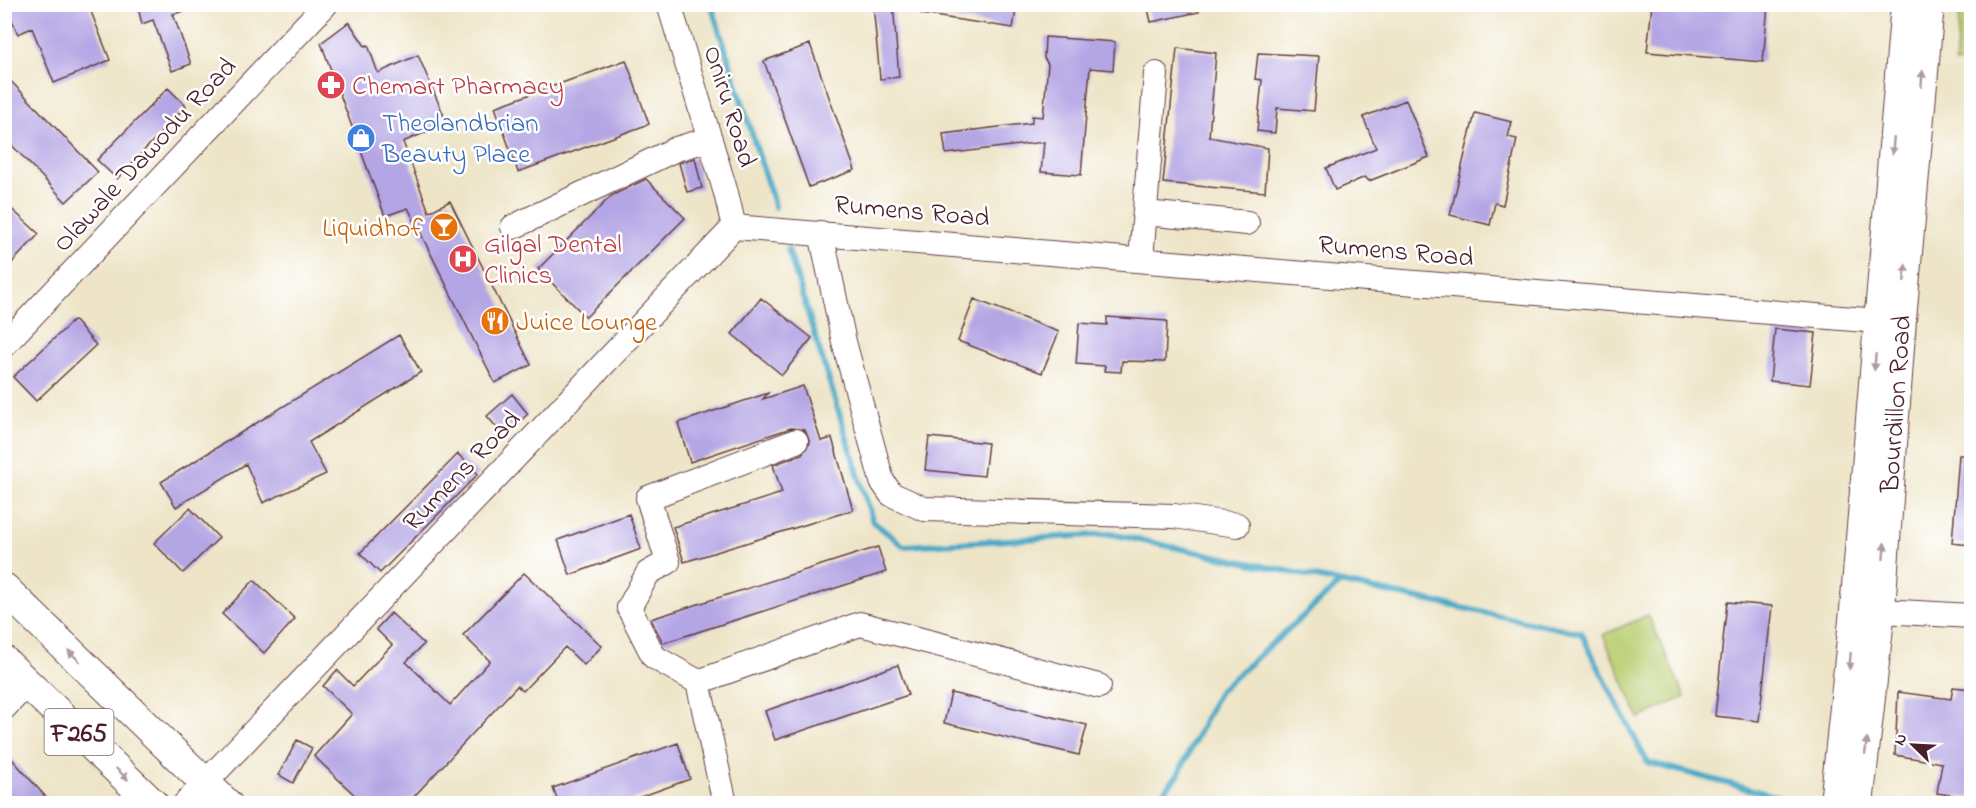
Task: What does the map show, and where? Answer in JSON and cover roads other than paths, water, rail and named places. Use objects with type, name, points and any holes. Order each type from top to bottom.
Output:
[{"type":"main road","name":"Bourdillon Road","points":[[1858,804],[1878,321],[1906,4]]},
{"type":"main road","name":"Bourdillon Road","points":[[1835,804],[1867,610],[1902,308],[1929,4]]},
{"type":"main road","name":"F265","points":[[4,588],[227,804]]},
{"type":"main road","name":"F265","points":[[4,661],[153,804]]},
{"type":"street","name":"Olawale Dawodu Road","points":[[4,345],[326,4]]},
{"type":"street","name":"Oniru Road","points":[[669,4],[734,226]]},
{"type":"street","points":[[1141,259],[1156,74]]},
{"type":"street","points":[[513,227],[676,149],[710,139]]},
{"type":"street","points":[[1146,213],[1247,223]]},
{"type":"street","name":"Rumens Road","points":[[185,804],[734,226],[1878,321]]},
{"type":"street","points":[[821,233],[844,342],[882,481],[891,494],[924,509],[1174,516],[1238,525]]},
{"type":"street","points":[[725,804],[698,682],[654,657],[629,608],[648,573],[668,562],[648,498],[796,441]]},
{"type":"street","points":[[1867,610],[1971,616]]},
{"type":"street","points":[[698,682],[860,624],[1100,686]]},
{"type":"street","points":[[4,708],[28,683]]},
{"type":"waterway","points":[[711,4],[775,207]]},
{"type":"waterway","points":[[788,249],[873,522],[904,546],[1111,534],[1581,633],[1647,762],[1805,804]]},
{"type":"waterway","points":[[1153,804],[1178,775],[1219,691],[1340,583]]},
{"type":"place","name":"Chemart Pharmacy","points":[[331,85]]},
{"type":"place","name":"Theolandbrian Beauty Place","points":[[361,138]]},
{"type":"place","name":"Liquidhof","points":[[444,227]]},
{"type":"place","name":"Gilgal Dental Clinics","points":[[463,259]]},
{"type":"place","name":"Juice Lounge","points":[[495,321]]}]
